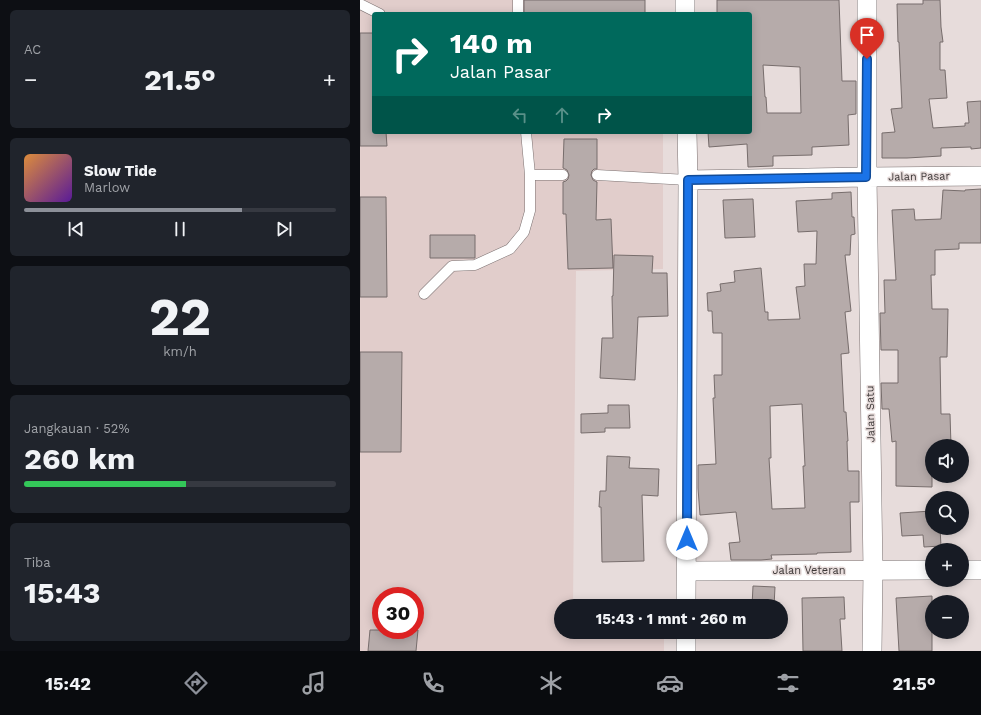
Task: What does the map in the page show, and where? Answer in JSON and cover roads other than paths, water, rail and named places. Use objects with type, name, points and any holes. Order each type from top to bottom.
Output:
[{"type":"street","points":[[685,0],[685,12]]},
{"type":"street","name":"Jalan Satu","points":[[867,0],[866,177],[873,570],[872,651]]},
{"type":"street","points":[[686,599],[687,134]]},
{"type":"street","name":"Jalan Pasar","points":[[688,180],[981,176]]},
{"type":"street","name":"Jalan Veteran","points":[[687,571],[925,570]]},
{"type":"street","points":[[969,570],[981,570]]},
{"type":"street","points":[[686,639],[686,651]]},
{"type":"lane","points":[[518,0],[518,12]]},
{"type":"lane","points":[[360,4],[376,12]]},
{"type":"lane","points":[[424,294],[452,266],[475,265],[510,249],[524,232],[530,211],[530,175],[526,134]]},
{"type":"lane","points":[[530,175],[563,175]]},
{"type":"lane","points":[[597,175],[688,180]]}]
